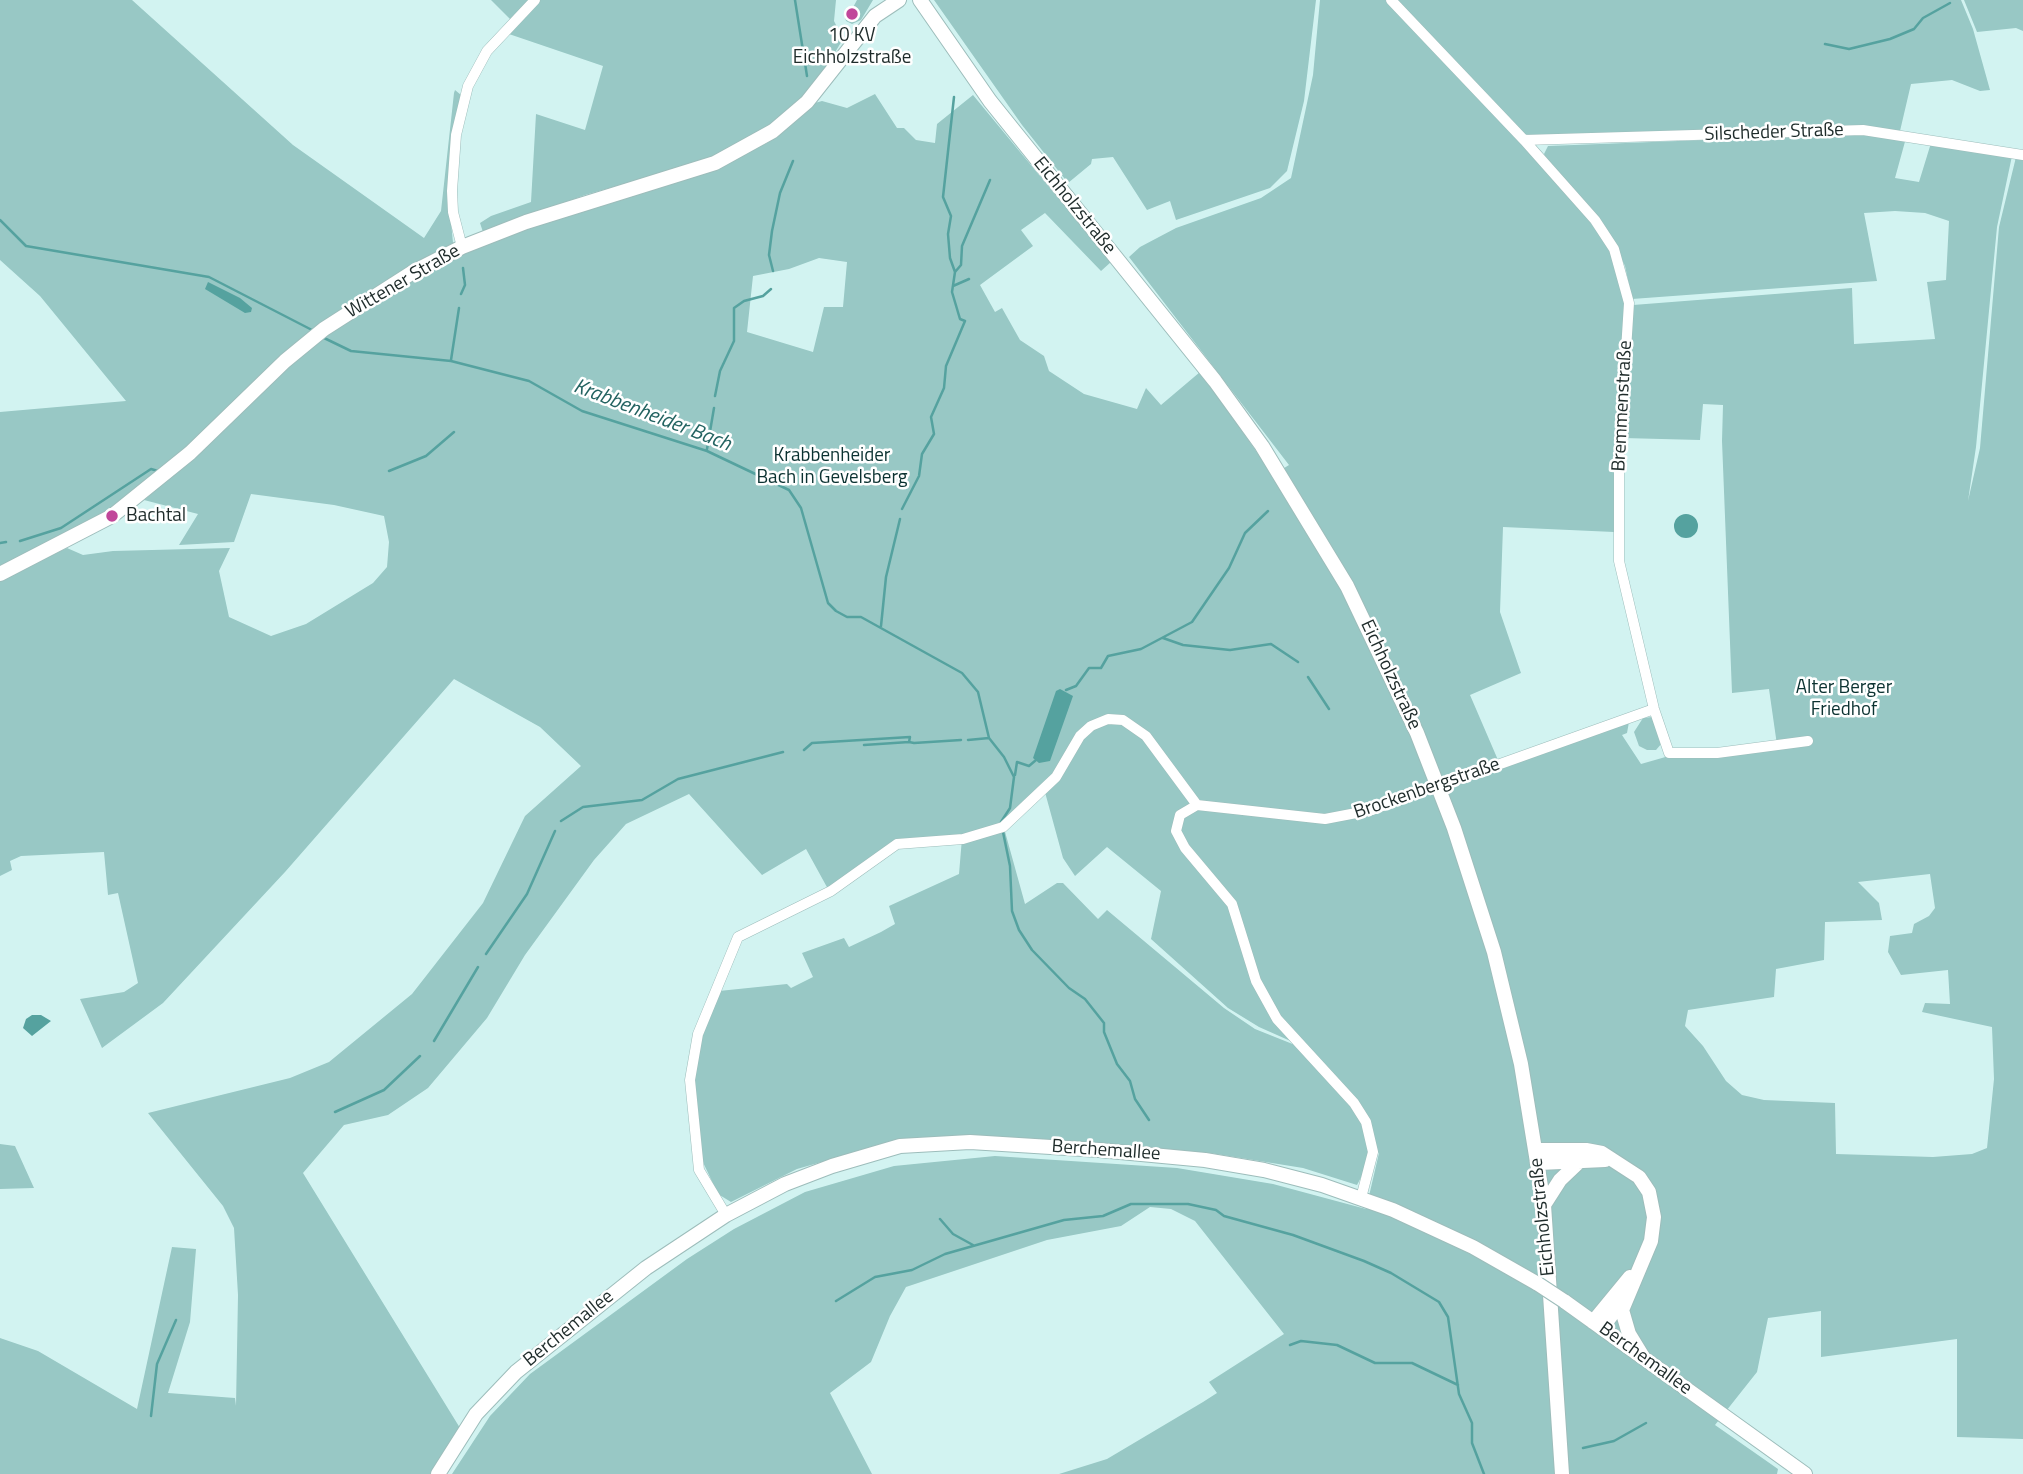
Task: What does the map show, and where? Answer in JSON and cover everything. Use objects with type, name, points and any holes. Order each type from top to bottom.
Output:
[{"type":"main road","points":[[875,16],[881,0]]},
{"type":"main road","name":"Wittener Straße","points":[[0,574],[112,516],[190,453],[285,361],[324,329],[413,272],[462,247],[555,212],[715,163],[747,148],[773,131],[807,102],[875,16],[899,0]]},
{"type":"main road","name":"Eichholzstraße","points":[[920,0],[990,101],[1221,389],[1291,490],[1347,586],[1417,733],[1471,879],[1503,989],[1521,1064],[1544,1205],[1562,1474]]},
{"type":"main road","name":"Berchemallee","points":[[438,1474],[476,1414],[516,1372],[646,1268],[726,1214],[785,1184],[832,1166],[900,1146],[970,1142],[1205,1160],[1296,1178],[1361,1198],[1448,1234],[1538,1284],[1805,1474]]},
{"type":"main road","points":[[1537,1157],[1586,1150],[1614,1160],[1639,1177],[1653,1207],[1651,1241],[1625,1297],[1598,1325]]},
{"type":"main road","points":[[1537,1157],[1614,1160]]},
{"type":"main road","points":[[1544,1205],[1560,1180],[1582,1160]]},
{"type":"main road","points":[[1598,1325],[1636,1272]]},
{"type":"main road","points":[[1625,1297],[1624,1323],[1643,1357]]},
{"type":"street","points":[[462,247],[453,212],[452,191],[456,135],[468,86],[487,51],[535,0]]},
{"type":"street","name":"Bremmenstraße","points":[[1391,0],[1524,140],[1611,241],[1625,279],[1629,303],[1619,460],[1619,561],[1654,709],[1669,753],[1717,753],[1808,741]]},
{"type":"street","name":"Silscheder Straße","points":[[1524,140],[1863,130],[2023,155]]},
{"type":"street","name":"Brockenbergstraße","points":[[1196,804],[1325,819],[1372,810],[1654,709]]},
{"type":"street","points":[[726,1214],[699,1170],[690,1080],[698,1034],[738,937],[831,891],[897,844],[963,838],[1003,827],[1055,777],[1080,736],[1091,726],[1108,719],[1123,720],[1146,736],[1196,804],[1180,815],[1176,831],[1185,848],[1232,904],[1251,967],[1267,1003],[1277,1019],[1354,1103],[1366,1122],[1373,1152],[1361,1198]]},
{"type":"green space","points":[[0,0],[132,0],[293,145],[424,238],[441,211],[455,90],[461,95],[450,211],[453,243],[321,325],[254,381],[192,443],[113,509],[0,569],[0,412],[126,401],[40,296],[0,260]]},
{"type":"green space","points":[[491,0],[532,0],[511,20]]},
{"type":"green space","points":[[539,0],[836,0],[834,21],[843,39],[821,76],[800,101],[774,124],[718,157],[585,195],[483,232],[480,223],[491,216],[531,202],[536,114],[585,130],[603,66],[506,33]]},
{"type":"green space","points":[[857,0],[873,0],[861,20],[852,24],[846,21],[844,13],[850,13]]},
{"type":"green space","points":[[934,0],[1316,0],[1304,101],[1287,171],[1270,188],[1176,220],[1170,201],[1147,210],[1113,157],[1092,159],[1091,164],[1068,183],[1022,125]]},
{"type":"green space","points":[[1320,0],[1387,0],[1578,205],[1612,253],[1625,302],[1614,532],[1503,527],[1500,612],[1521,673],[1470,695],[1501,767],[1629,722],[1627,733],[1622,735],[1641,764],[1669,756],[1777,745],[1769,689],[1732,693],[1722,441],[1723,405],[1703,404],[1700,440],[1623,438],[1633,305],[1852,288],[1854,344],[1935,339],[1927,282],[1946,280],[1949,221],[1925,213],[1895,211],[1864,213],[1877,281],[1632,299],[1625,266],[1614,243],[1549,166],[1544,154],[1548,146],[1860,134],[1906,138],[1895,178],[1919,182],[1931,143],[2012,156],[1997,227],[1976,447],[1968,501],[1980,448],[1999,227],[2016,157],[2023,159],[2023,1439],[1957,1437],[1957,1339],[1821,1357],[1821,1311],[1768,1318],[1757,1372],[1715,1425],[1778,1469],[1777,1474],[1059,1474],[1107,1459],[1203,1402],[1217,1393],[1209,1382],[1284,1334],[1195,1221],[1171,1209],[1150,1207],[1121,1226],[1047,1240],[906,1287],[890,1316],[871,1362],[830,1393],[872,1474],[452,1474],[490,1416],[530,1374],[687,1259],[734,1229],[805,1192],[894,1166],[995,1156],[1177,1168],[1273,1184],[1366,1209],[1379,1153],[1369,1144],[1366,1168],[1357,1185],[1303,1168],[1210,1153],[1098,1144],[895,1141],[797,1169],[731,1202],[718,1194],[700,1156],[693,1101],[694,1056],[719,991],[787,984],[791,988],[813,977],[802,953],[844,938],[849,947],[895,924],[889,906],[959,874],[962,838],[897,842],[828,889],[806,849],[762,875],[689,794],[626,824],[594,860],[525,955],[487,1018],[428,1088],[388,1115],[344,1125],[303,1173],[460,1428],[430,1474],[0,1474],[0,1338],[38,1351],[137,1409],[172,1247],[196,1249],[190,1322],[168,1393],[235,1398],[236,1406],[238,1295],[234,1228],[223,1206],[148,1113],[290,1078],[329,1062],[412,994],[483,903],[525,816],[581,766],[540,727],[454,679],[285,872],[163,1003],[102,1048],[80,999],[124,992],[138,983],[118,893],[108,895],[104,852],[21,856],[10,861],[12,870],[0,876],[0,579],[67,548],[83,555],[113,551],[230,548],[219,571],[229,617],[271,636],[306,624],[373,583],[387,567],[389,542],[384,516],[334,505],[251,494],[234,542],[179,545],[198,514],[144,500],[184,466],[270,381],[323,337],[370,305],[462,253],[524,226],[722,165],[767,143],[815,103],[822,101],[847,108],[875,94],[897,128],[904,128],[916,140],[935,143],[937,124],[973,95],[1111,262],[1101,271],[1045,213],[1021,230],[1033,246],[980,285],[995,312],[1002,308],[1020,340],[1044,356],[1049,371],[1084,394],[1137,409],[1146,388],[1161,405],[1200,372],[1273,475],[1289,465],[1129,257],[1140,247],[1176,228],[1261,198],[1291,178],[1313,75]],"holes":[[[819,258],[847,262],[843,307],[824,307],[813,352],[747,332],[753,276],[789,269]],[[1043,785],[1063,858],[1075,876],[1107,847],[1161,891],[1151,939],[1228,1008],[1295,1045],[1255,1029],[1224,1008],[1107,910],[1098,919],[1063,883],[1057,883],[1025,904],[1004,828],[1000,832]],[[1930,874],[1935,908],[1929,916],[1914,924],[1912,933],[1890,936],[1888,952],[1901,975],[1948,970],[1950,1004],[1925,1003],[1922,1012],[1992,1027],[1994,1079],[1987,1148],[1972,1154],[1933,1157],[1836,1154],[1835,1103],[1764,1100],[1742,1095],[1726,1081],[1703,1046],[1685,1026],[1688,1010],[1774,997],[1776,969],[1824,960],[1825,922],[1882,920],[1879,903],[1858,882]]]},
{"type":"green space","points":[[1395,0],[1961,0],[1973,29],[1990,90],[1980,91],[1952,80],[1911,84],[1900,131],[1861,126],[1531,136],[1525,134]]},
{"type":"green space","points":[[1964,0],[2023,0],[2023,31],[2016,28],[1977,32]]},
{"type":"green space","points":[[1652,717],[1662,743],[1656,750],[1647,750],[1639,746],[1634,732],[1643,718]]},
{"type":"green space","points":[[0,1144],[15,1146],[34,1188],[0,1189]]},
{"type":"shaded area","points":[[208,282],[240,298],[252,308],[251,312],[245,313],[205,289]]},
{"type":"shaded area","points":[[1686,514],[1695,517],[1698,526],[1695,535],[1686,538],[1677,535],[1674,526],[1677,517]]},
{"type":"shaded area","points":[[1060,689],[1073,696],[1050,761],[1039,763],[1033,758],[1056,691]]},
{"type":"shaded area","points":[[32,1015],[41,1015],[51,1021],[32,1036],[23,1028],[26,1019]]},
{"type":"waterway","points":[[795,0],[807,76]]},
{"type":"waterway","points":[[1825,44],[1849,49],[1890,39],[1914,29],[1923,18],[1950,3]]},
{"type":"waterway","points":[[902,509],[919,476],[922,454],[934,434],[931,417],[944,388],[946,366],[965,321],[960,319],[952,292],[955,272],[950,258],[948,234],[951,216],[943,197],[954,97]]},
{"type":"waterway","points":[[773,271],[769,255],[772,231],[780,193],[793,161]]},
{"type":"waterway","points":[[955,272],[961,265],[962,246],[990,180]]},
{"type":"waterway","name":"Krabbenheider Bach","points":[[0,220],[26,246],[209,277],[312,330]]},
{"type":"waterway","points":[[461,294],[465,285],[463,268]]},
{"type":"waterway","points":[[953,286],[969,279]]},
{"type":"waterway","points":[[715,396],[720,371],[734,341],[734,308],[744,301],[763,296],[771,289]]},
{"type":"waterway","points":[[451,360],[459,308]]},
{"type":"waterway","name":"Krabbenheider Bach","points":[[322,337],[351,351],[451,361],[529,381],[582,411],[707,451],[789,490],[801,508],[828,603],[847,617],[861,617],[962,673],[978,692],[989,738],[1004,757],[1014,777],[1010,808],[1001,822]]},
{"type":"waterway","points":[[707,449],[714,408]]},
{"type":"waterway","points":[[389,471],[426,456],[454,432]]},
{"type":"waterway","points":[[20,541],[61,528],[151,469],[158,471]]},
{"type":"waterway","points":[[1066,690],[1076,686],[1089,668],[1101,668],[1108,656],[1141,649],[1192,622],[1229,568],[1245,533],[1268,511]]},
{"type":"waterway","points":[[881,626],[886,577],[900,519]]},
{"type":"waterway","points":[[0,543],[6,542]]},
{"type":"waterway","points":[[1163,638],[1183,645],[1230,650],[1271,644],[1298,662]]},
{"type":"waterway","points":[[1308,677],[1329,709]]},
{"type":"waterway","points":[[804,750],[812,743],[910,737],[909,742],[914,743],[961,740]]},
{"type":"waterway","points":[[968,740],[989,738]]},
{"type":"waterway","points":[[864,745],[909,742]]},
{"type":"waterway","points":[[561,821],[583,807],[642,800],[678,779],[783,752]]},
{"type":"waterway","points":[[1015,775],[1017,762],[1029,766],[1036,760]]},
{"type":"waterway","points":[[486,954],[527,894],[555,831]]},
{"type":"waterway","name":"Krabbenheider Bach","points":[[1003,832],[1010,866],[1012,911],[1019,930],[1032,950],[1069,988],[1085,999],[1104,1023],[1104,1032],[1117,1064],[1130,1081],[1135,1099],[1149,1120]]},
{"type":"waterway","points":[[434,1041],[478,967]]},
{"type":"waterway","points":[[335,1112],[384,1090],[420,1056]]},
{"type":"waterway","name":"Krabbenheider Bach","points":[[836,1301],[875,1277],[912,1270],[945,1254],[1064,1220],[1103,1216],[1131,1204],[1188,1204],[1216,1210],[1224,1216],[1293,1235],[1364,1261],[1391,1273],[1439,1302],[1448,1317],[1459,1394],[1472,1423],[1472,1443],[1484,1474]]},
{"type":"waterway","points":[[940,1219],[953,1234],[973,1245]]},
{"type":"waterway","points":[[151,1416],[157,1364],[176,1320]]},
{"type":"waterway","points":[[1290,1345],[1301,1341],[1337,1345],[1375,1363],[1412,1363],[1458,1385]]},
{"type":"waterway","points":[[1583,1448],[1614,1441],[1646,1423]]},
{"type":"place","name":"10 KV Eichholzstraße","points":[[852,14]]},
{"type":"place","name":"Bachtal","points":[[112,516]]},
{"type":"park label","name":"Krabbenheider Bach in Gevelsberg","points":[[832,467]]},
{"type":"park label","name":"Alter Berger Friedhof","points":[[1844,699]]}]
